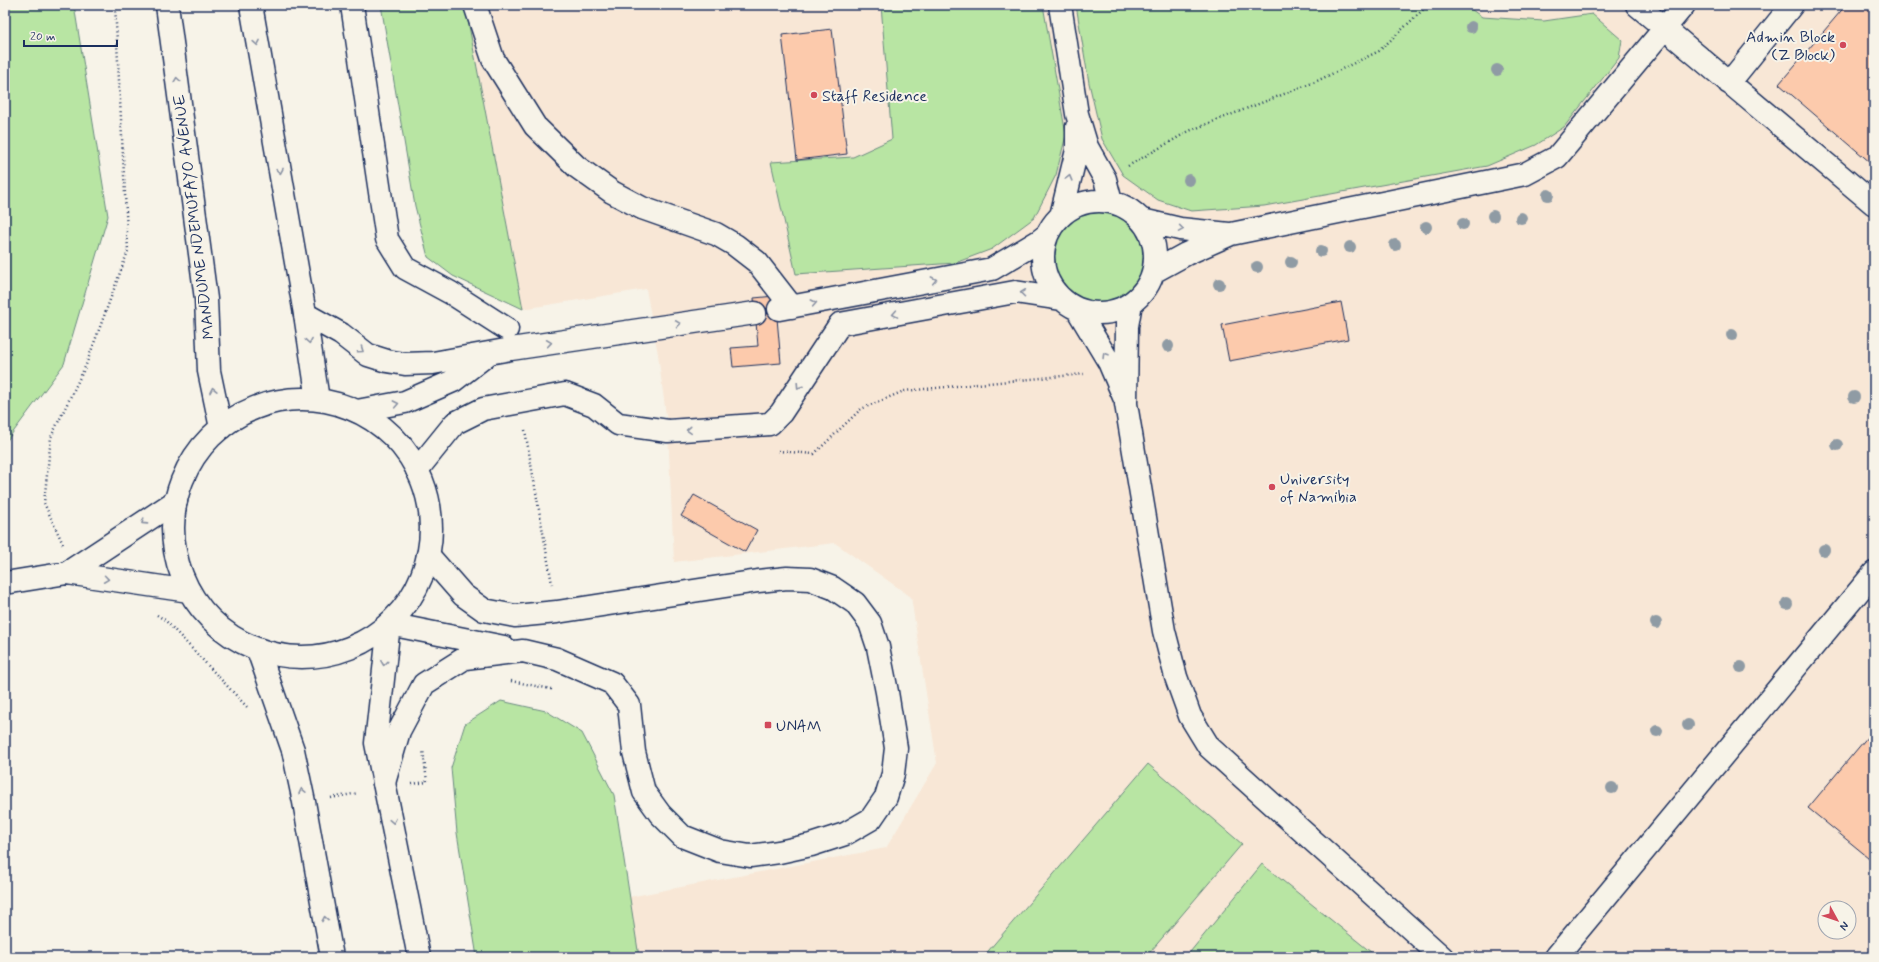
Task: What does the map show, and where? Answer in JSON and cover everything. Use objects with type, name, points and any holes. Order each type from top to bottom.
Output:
[{"type":"main road","name":"MANDUME NDEMUFAYO AVENUE","points":[[167,5],[206,299],[209,371],[221,428]]},
{"type":"main road","points":[[251,5],[305,314],[318,400]]},
{"type":"main road","points":[[352,5],[387,239],[405,268],[450,293],[507,329]]},
{"type":"main road","points":[[475,5],[492,59],[535,126],[577,167],[612,192],[642,208],[716,234],[735,245],[757,262],[784,308],[992,269],[1048,234]]},
{"type":"main road","points":[[1060,5],[1077,114],[1087,147],[1105,179],[1111,202]]},
{"type":"main road","points":[[1637,5],[1874,204]]},
{"type":"main road","points":[[1153,272],[1186,254],[1231,234],[1526,174],[1557,157],[1684,5]]},
{"type":"main road","points":[[1729,83],[1792,5]]},
{"type":"main road","points":[[1061,216],[1077,150],[1077,114]]},
{"type":"main road","points":[[416,470],[455,423],[483,409],[565,394],[594,405],[618,424],[668,431],[770,424],[781,413],[840,324],[1015,292],[1069,304],[1096,313],[1114,311],[1131,303],[1145,289],[1153,272],[1155,254],[1152,236],[1142,220],[1129,209],[1111,202],[1094,201],[1076,206],[1061,216],[1048,234],[1043,248],[1043,267],[1049,285],[1069,304],[1109,362],[1126,404]]},
{"type":"main road","points":[[1142,220],[1180,229],[1231,234]]},
{"type":"main road","points":[[1131,303],[1127,326],[1126,404],[1164,631],[1176,677],[1190,716],[1209,747],[1442,957]]},
{"type":"main road","points":[[305,314],[341,334],[368,355],[387,361],[405,364],[433,363],[755,313]]},
{"type":"main road","points":[[358,411],[404,402],[453,381],[491,353]]},
{"type":"main road","points":[[297,399],[318,400],[335,402],[358,411],[382,426],[404,450],[420,476],[430,507],[431,539],[424,571],[410,600],[389,624],[363,642],[321,656],[296,658],[258,650],[238,640],[218,627],[202,611],[189,591],[180,570],[174,547],[173,524],[176,501],[183,478],[199,451],[221,428],[245,413],[271,403],[297,399]]},
{"type":"main road","points":[[67,573],[176,501]]},
{"type":"main road","points":[[389,624],[557,659],[612,683],[629,705],[634,752],[644,792],[660,814],[682,836],[720,851],[750,856],[779,852],[811,845],[845,834],[871,819],[886,797],[893,774],[896,748],[888,692],[878,647],[870,622],[855,603],[833,588],[810,579],[787,578],[758,581],[558,612],[515,616],[484,610],[463,595],[428,555]]},
{"type":"main road","points":[[5,583],[67,573],[189,591]]},
{"type":"main road","points":[[1556,957],[1874,573]]},
{"type":"main road","points":[[389,624],[376,743],[419,957]]},
{"type":"main road","points":[[258,650],[293,750],[332,957]]},
{"type":"main road","points":[[385,785],[399,732],[424,684],[465,658],[523,651]]},
{"type":"path","points":[[67,573],[65,549],[44,503],[51,437],[86,365],[128,251],[114,5]]},
{"type":"path","points":[[1105,179],[1190,131],[1315,82],[1380,51],[1428,5]]},
{"type":"path","points":[[777,451],[814,454],[861,409],[904,391],[1113,372]]},
{"type":"path","points":[[520,402],[558,612]]},
{"type":"path","points":[[153,613],[165,620],[249,710]]},
{"type":"path","points":[[505,680],[551,689],[557,659]]},
{"type":"path","points":[[304,802],[385,785],[427,782],[423,746]]},
{"type":"shaded area","name":"University of Namibia","points":[[465,5],[1874,5],[1874,957],[639,957],[629,897],[886,848],[937,763],[911,597],[835,543],[674,562],[668,431],[658,354],[646,289],[523,309]]},
{"type":"green space","points":[[5,5],[74,5],[108,216],[64,364],[5,443]]},
{"type":"green space","points":[[381,5],[465,5],[523,309],[453,276],[428,257],[415,206]]},
{"type":"green space","points":[[881,5],[1043,5],[1066,135],[1056,175],[1034,218],[992,249],[955,263],[796,274],[771,162],[853,157],[892,139]]},
{"type":"green space","points":[[1076,5],[1465,5],[1482,17],[1544,21],[1592,14],[1622,40],[1619,58],[1564,127],[1536,145],[1487,166],[1264,206],[1191,211],[1158,200],[1123,175],[1102,139],[1089,83]]},
{"type":"green space","points":[[1098,211],[1116,215],[1130,225],[1140,239],[1144,257],[1140,275],[1130,289],[1116,299],[1098,303],[1080,299],[1066,289],[1056,275],[1052,257],[1056,239],[1066,225],[1080,215]]},
{"type":"green space","points":[[501,701],[546,711],[582,733],[614,795],[639,957],[477,957],[457,833],[451,768],[465,724]]},
{"type":"green space","points":[[1148,764],[1242,844],[1146,957],[983,957]]},
{"type":"green space","points":[[1262,864],[1377,957],[1186,957]]},
{"type":"building","name":"Admin Block (Z Block)","points":[[1846,5],[1874,5],[1874,160],[1871,163],[1779,84]]},
{"type":"building","name":"Staff Residence","points":[[832,29],[847,154],[797,160],[782,35]]},
{"type":"building","points":[[775,296],[781,363],[733,367],[731,348],[758,346],[754,298]]},
{"type":"building","points":[[1341,302],[1348,339],[1229,361],[1222,325]]},
{"type":"building","points":[[694,495],[757,530],[745,552],[681,516]]},
{"type":"building","points":[[1874,729],[1874,862],[1808,808]]},
{"type":"place","name":"Admin Block (Z Block)","points":[[1843,45]]},
{"type":"place","name":"Staff Residence","points":[[814,95]]},
{"type":"place","name":"University of Namibia","points":[[1272,487]]},
{"type":"place","name":"UNAM","points":[[768,725]]}]
